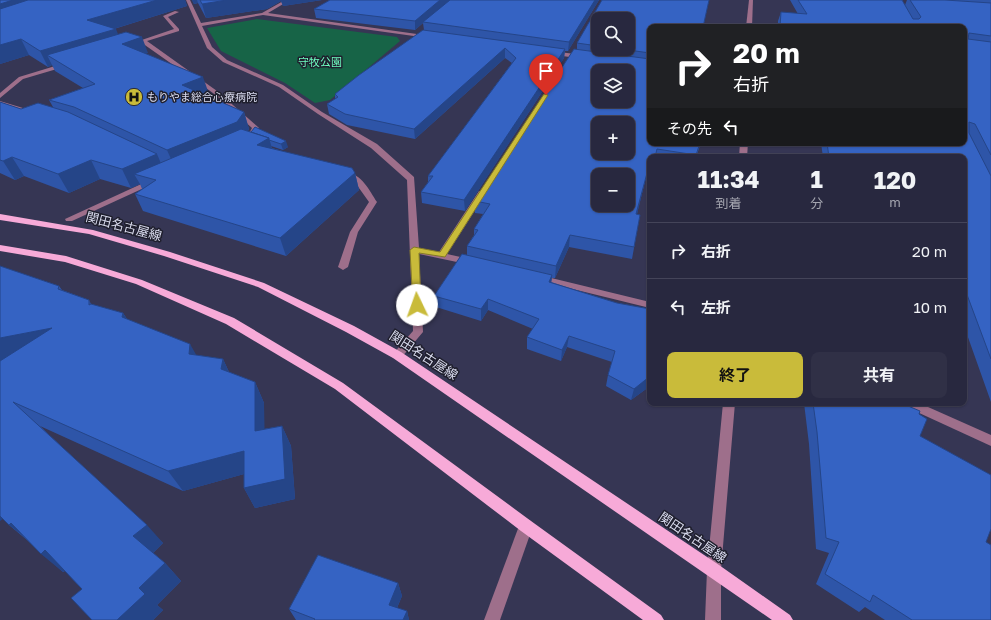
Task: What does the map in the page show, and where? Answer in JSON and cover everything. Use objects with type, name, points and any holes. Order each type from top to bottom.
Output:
[{"type":"main road","name":"関田名古屋線","points":[[0,217],[90,232],[168,254],[261,285],[350,329],[397,355],[714,570],[785,620]]},
{"type":"main road","points":[[0,248],[66,259],[138,282],[230,321],[339,386],[526,526],[656,620]]},
{"type":"street","points":[[188,0],[210,48],[225,61],[281,86],[323,111],[374,146],[410,180],[418,332],[397,355]]},
{"type":"street","points":[[263,14],[288,0]]},
{"type":"street","points":[[749,24],[751,0]]},
{"type":"street","points":[[120,48],[177,30],[165,16],[177,12]]},
{"type":"street","points":[[200,25],[263,14],[438,38]]},
{"type":"street","points":[[408,39],[420,30]]},
{"type":"street","points":[[143,41],[215,92],[256,128],[246,142],[254,144]]},
{"type":"street","points":[[567,62],[576,47]]},
{"type":"street","points":[[548,52],[587,57]]},
{"type":"street","points":[[0,96],[21,78],[74,62]]},
{"type":"street","points":[[0,102],[44,116]]},
{"type":"street","points":[[335,172],[357,179],[373,202],[354,232],[343,267]]},
{"type":"street","points":[[69,219],[161,179]]},
{"type":"street","points":[[442,255],[485,189]]},
{"type":"street","points":[[414,250],[481,264]]},
{"type":"street","points":[[527,276],[647,304]]},
{"type":"street","points":[[713,620],[714,570],[729,406]]},
{"type":"street","points":[[915,406],[991,441]]},
{"type":"street","points":[[492,620],[526,526]]},
{"type":"green space","name":"守牧公園","points":[[257,19],[397,37],[400,41],[330,100],[315,103],[285,83],[221,51],[207,28]]},
{"type":"building","points":[[0,0],[13,0],[0,4]]},
{"type":"building","points":[[28,0],[157,0],[87,20],[116,29],[40,51],[21,39],[0,45],[0,9]]},
{"type":"building","points":[[200,0],[227,0],[202,4]]},
{"type":"building","points":[[330,0],[440,0],[415,21],[314,9]]},
{"type":"building","points":[[450,0],[595,0],[569,42],[423,22]]},
{"type":"building","points":[[602,0],[709,0],[704,24],[647,24],[647,53],[635,51],[635,12],[595,12]]},
{"type":"building","points":[[798,0],[902,0],[913,19],[919,19],[921,17],[910,0],[945,0],[991,3],[991,36],[969,33],[968,39],[991,42],[991,155],[975,124],[969,122],[969,133],[991,176],[991,359],[967,295],[967,154],[829,154],[827,146],[967,146],[967,24],[780,24],[781,12],[807,14]]},
{"type":"building","points":[[591,19],[591,45],[577,43]]},
{"type":"building","points":[[423,30],[565,49],[464,200],[421,192],[433,176],[428,176],[516,58],[505,48],[414,129],[345,114],[327,104],[338,97],[335,94],[359,75]]},
{"type":"building","points":[[126,32],[142,37],[122,44],[203,77],[182,85],[244,112],[237,122],[167,150],[74,107],[49,100],[95,84],[47,55]]},
{"type":"building","points":[[574,49],[591,51],[591,56],[627,56],[647,59],[647,146],[699,146],[696,154],[657,149],[656,154],[647,154],[647,173],[636,214],[640,215],[634,247],[570,235],[556,266],[467,246],[478,230],[474,229],[490,204],[475,201]]},
{"type":"building","points":[[0,102],[21,109],[38,103],[68,112],[157,154],[122,169],[91,160],[58,174],[12,157],[3,161],[0,160]]},
{"type":"building","points":[[255,127],[286,141],[281,144],[251,132]]},
{"type":"building","points":[[241,129],[269,138],[257,145],[352,168],[355,173],[280,238],[135,194],[156,180],[134,174]]},
{"type":"building","points":[[462,254],[552,275],[549,282],[617,303],[647,308],[647,379],[634,389],[608,375],[615,351],[569,336],[562,350],[527,337],[539,319],[488,299],[481,309],[434,296]]},
{"type":"building","points":[[0,266],[59,286],[58,289],[89,300],[89,305],[91,304],[123,313],[122,317],[190,344],[189,354],[223,359],[221,369],[255,382],[255,431],[282,426],[285,479],[244,488],[244,451],[168,471],[13,402],[147,525],[133,536],[165,563],[139,588],[145,594],[117,620],[92,620],[71,598],[82,589],[45,550],[41,554],[11,523],[9,525],[0,516],[0,361],[52,328],[0,338]]},
{"type":"building","points":[[813,406],[908,406],[920,411],[919,414],[927,419],[920,436],[991,475],[991,529],[986,542],[991,545],[991,620],[912,620],[873,595],[870,602],[825,574],[839,542],[826,538]]},
{"type":"building","points":[[318,555],[398,583],[389,605],[407,611],[403,620],[314,620],[315,619],[289,609]]},
{"type":"place","name":"もりやま総合心療病院","points":[[134,97]]},
{"type":"route","points":[[417,305],[414,250],[442,255],[546,95]]}]
